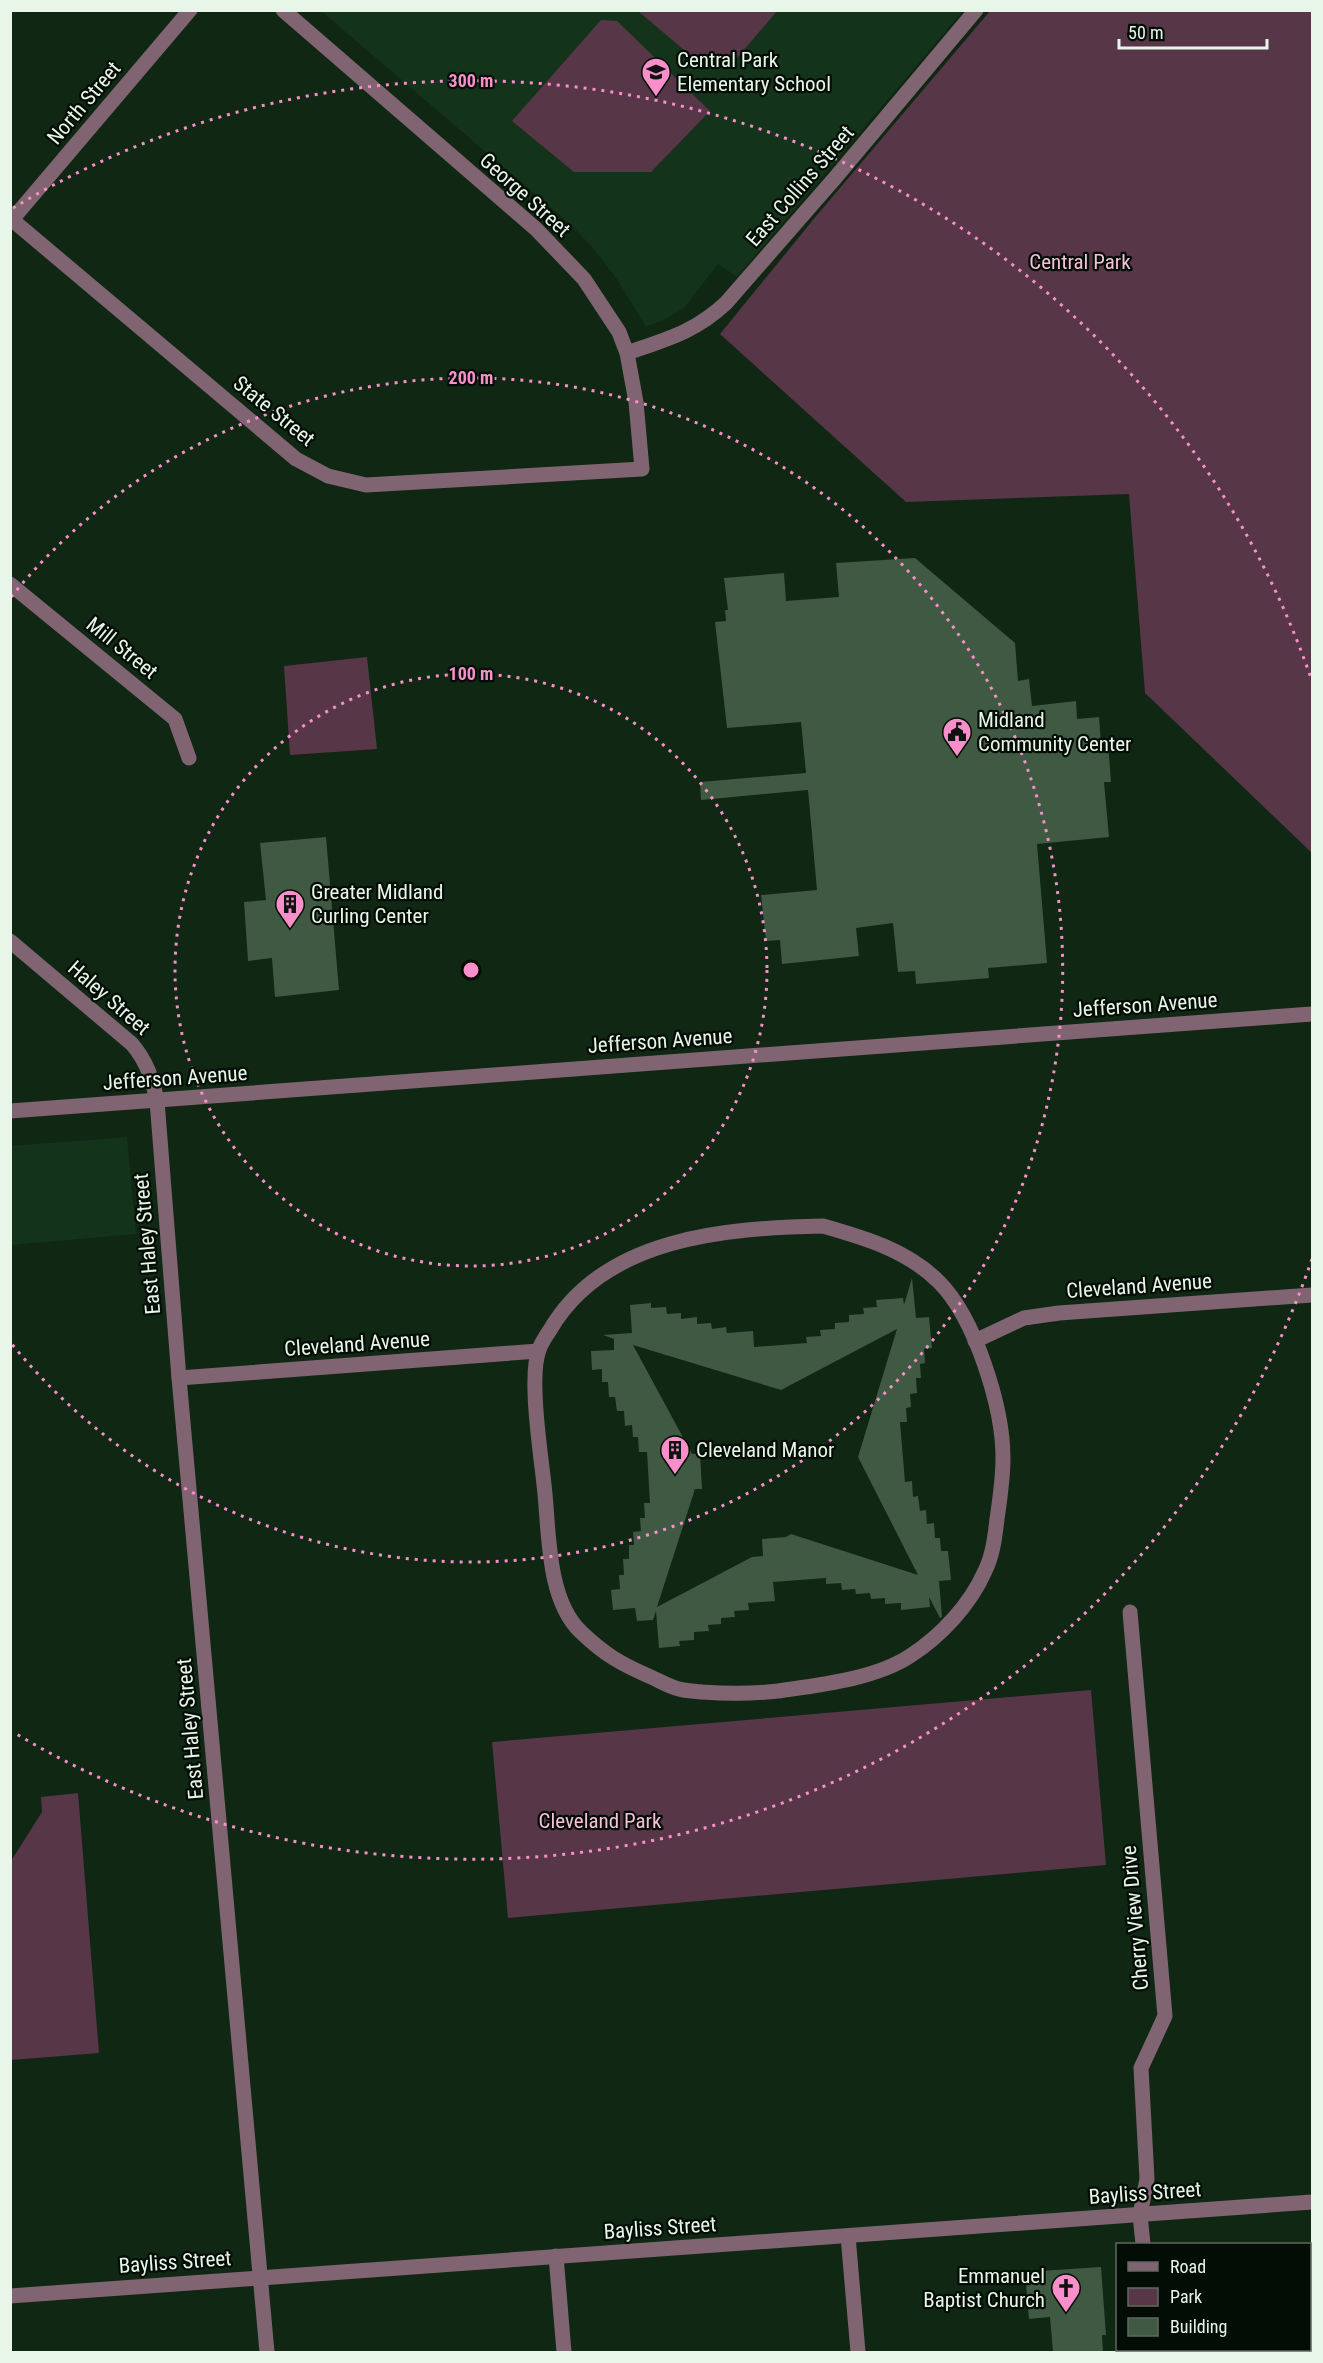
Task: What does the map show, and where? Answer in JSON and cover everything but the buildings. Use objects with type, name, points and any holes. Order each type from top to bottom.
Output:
[{"type":"street","name":"North Street","points":[[11,220],[190,10]]},
{"type":"street","name":"George Street","points":[[283,10],[536,229],[584,279],[619,332],[627,354],[636,402],[642,469]]},
{"type":"street","name":"East Collins Street","points":[[627,354],[686,332],[708,320],[726,303],[976,10]]},
{"type":"street","name":"State Street","points":[[11,220],[296,459],[328,476],[366,485],[642,469]]},
{"type":"street","name":"Mill Street","points":[[10,584],[175,720],[189,758]]},
{"type":"street","name":"Haley Street","points":[[10,940],[132,1044],[144,1059],[151,1074],[157,1101]]},
{"type":"street","name":"Jefferson Avenue","points":[[10,1111],[1312,1014]]},
{"type":"street","name":"East Haley Street","points":[[157,1101],[179,1378],[267,2352]]},
{"type":"street","points":[[823,1226],[869,1239],[906,1256],[939,1282],[966,1318],[1000,1418],[1003,1457],[995,1539],[987,1569],[967,1603],[939,1633],[908,1658],[868,1674],[816,1685],[746,1695],[681,1690],[614,1660],[576,1629],[559,1598],[551,1563],[535,1388],[538,1351],[562,1309],[597,1277],[632,1256],[691,1239],[766,1227],[823,1226]]},
{"type":"street","name":"Cleveland Avenue","points":[[975,1341],[1024,1317],[1312,1295]]},
{"type":"street","name":"Cleveland Avenue","points":[[179,1378],[538,1351]]},
{"type":"street","name":"Cherry View Drive","points":[[1130,1612],[1165,2016],[1140,2068],[1147,2179],[1140,2215],[1143,2243]]},
{"type":"street","name":"Bayliss Street","points":[[10,2295],[1312,2202]]},
{"type":"street","points":[[848,2236],[858,2352]]},
{"type":"street","points":[[556,2256],[564,2352]]},
{"type":"shaded area","name":"Central Park Elementary School","points":[[321,11],[963,11],[737,277],[718,264],[684,308],[646,327],[617,279],[593,248],[571,225]]},
{"type":"shaded area","points":[[127,1137],[136,1234],[11,1245],[11,1146]]},
{"type":"green space","points":[[638,11],[777,11],[737,58],[717,63],[697,61]]},
{"type":"green space","name":"Central Park","points":[[990,11],[1312,11],[1312,853],[1145,693],[1129,494],[906,502],[720,334],[817,215]]},
{"type":"green space","points":[[601,20],[617,21],[710,111],[651,172],[574,172],[512,121]]},
{"type":"green space","points":[[367,657],[377,749],[290,755],[284,666]]},
{"type":"green space","name":"Cleveland Park","points":[[1091,1690],[1106,1865],[508,1918],[492,1742]]},
{"type":"green space","points":[[78,1793],[99,2053],[11,2060],[11,1861],[42,1812],[41,1797]]},
{"type":"place","name":"Central Park Elementary School","points":[[656,98]]},
{"type":"place","name":"Midland Community Center","points":[[957,758]]},
{"type":"place","name":"Greater Midland Curling Center","points":[[290,930]]},
{"type":"place","name":"Cleveland Manor","points":[[675,1476]]},
{"type":"place","name":"Emmanuel Baptist Church","points":[[1066,2314]]}]
